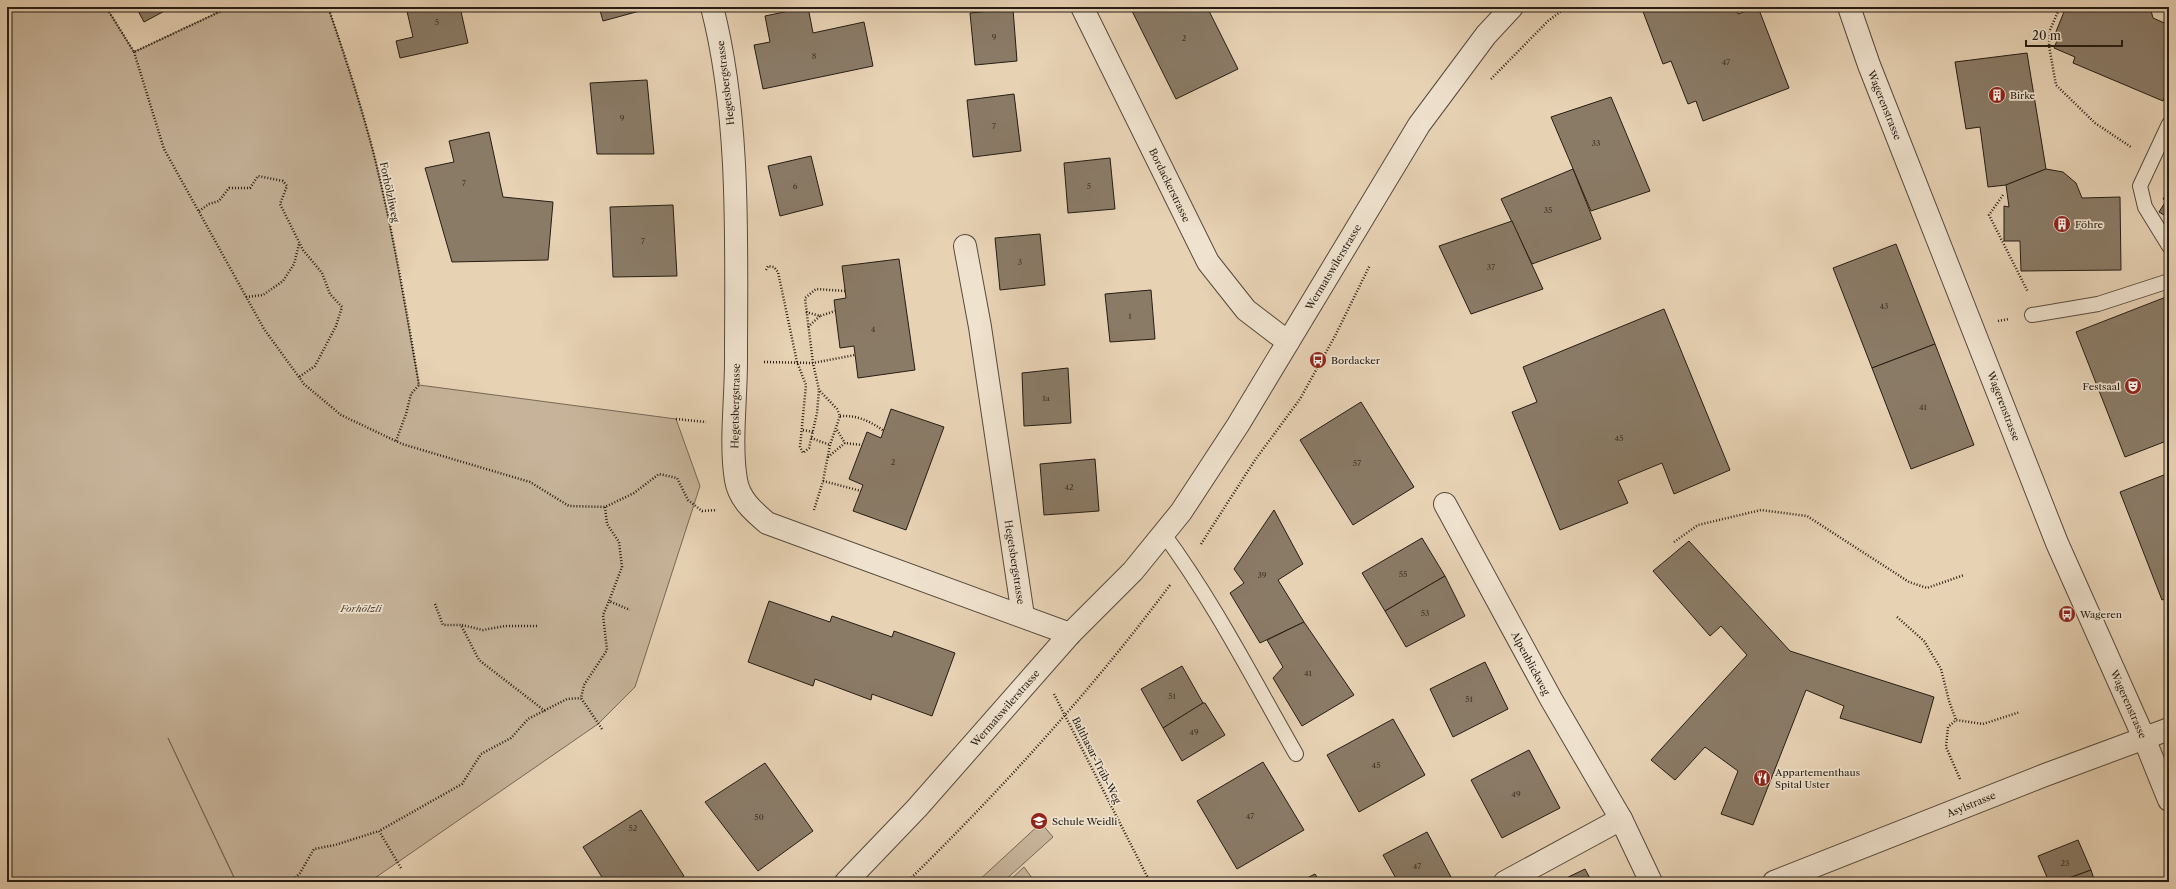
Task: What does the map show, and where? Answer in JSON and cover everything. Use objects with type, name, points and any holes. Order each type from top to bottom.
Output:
[{"type":"street","name":"Hegetsbergstrasse","points":[[712,7],[721,43],[729,100],[734,206],[736,367],[734,452],[736,482],[748,507],[768,523],[806,538],[1070,634]]},
{"type":"street","name":"Bordackerstrasse","points":[[1082,7],[1208,262],[1246,310],[1288,342]]},
{"type":"street","name":"Wermatswilerstrasse","points":[[846,882],[918,808],[1070,634],[1133,571],[1181,512],[1238,425],[1419,125],[1486,35],[1512,7]]},
{"type":"street","name":"Wagerenstrasse","points":[[1849,7],[1869,65],[2057,543],[2144,738],[2169,800]]},
{"type":"street","name":"Hegetsbergstrasse","points":[[965,246],[980,327],[1024,616]]},
{"type":"street","name":"Alpenblickweg","points":[[1445,504],[1551,699],[1621,819],[1651,882]]},
{"type":"street","name":"Asylstrasse","points":[[1774,882],[2169,729]]},
{"type":"street","points":[[1505,882],[1621,819]]},
{"type":"lane","points":[[2169,124],[2140,186],[2145,207],[2169,246]]},
{"type":"lane","points":[[2036,315],[2098,304],[2169,281]]},
{"type":"lane","points":[[1164,533],[1186,564],[1216,613],[1296,754]]},
{"type":"path","points":[[106,7],[134,52],[164,149],[264,329],[304,384],[341,415],[396,441],[530,482],[569,506],[605,507],[634,492],[659,474],[677,478],[688,500],[702,511],[748,507]]},
{"type":"path","points":[[134,52],[230,7]]},
{"type":"path","name":"Forhölzliweg","points":[[328,7],[346,57],[374,155],[398,265],[419,385],[411,394],[406,414],[396,441]]},
{"type":"path","points":[[2060,7],[2050,30],[2049,46],[2056,85],[2095,123],[2135,150],[2153,158]]},
{"type":"path","points":[[199,211],[209,204],[219,201],[229,188],[250,188],[258,176],[283,181],[287,186],[280,204],[300,244],[322,273],[330,294],[342,307],[336,326],[316,366],[299,377]]},
{"type":"path","points":[[2003,195],[1989,215],[2036,315]]},
{"type":"path","points":[[246,297],[263,296],[283,281],[294,264],[300,244]]},
{"type":"path","points":[[764,272],[768,266],[774,266],[778,272],[797,362],[806,385],[803,430],[800,447],[803,453],[809,448],[817,413],[819,390],[813,363],[806,312],[806,298],[816,289],[845,291]]},
{"type":"path","points":[[808,327],[820,316],[835,311]]},
{"type":"path","points":[[806,312],[820,316]]},
{"type":"path","points":[[776,362],[813,363],[855,355]]},
{"type":"path","points":[[806,538],[823,481],[830,445],[840,416],[837,408],[819,390]]},
{"type":"path","points":[[840,416],[852,416],[873,423],[884,431]]},
{"type":"path","points":[[803,430],[813,432]]},
{"type":"path","points":[[836,430],[845,443]]},
{"type":"path","points":[[811,438],[830,445]]},
{"type":"path","points":[[828,456],[845,443],[862,445]]},
{"type":"path","points":[[823,481],[861,491]]},
{"type":"path","points":[[602,729],[582,698],[584,685],[607,650],[603,615],[622,567],[619,542],[607,524],[605,507]]},
{"type":"path","points":[[1674,542],[1698,525],[1761,510],[1807,516],[1909,582],[1927,588],[1964,575]]},
{"type":"path","points":[[609,601],[630,610]]},
{"type":"path","points":[[435,604],[443,625],[461,625],[483,630],[505,626],[538,626]]},
{"type":"path","points":[[1897,617],[1924,641],[1941,669],[1949,702],[1956,720]]},
{"type":"path","points":[[461,625],[479,660],[545,710]]},
{"type":"path","name":"Balthasar-Trüb-Weg","points":[[1040,667],[1150,882]]},
{"type":"path","points":[[291,882],[300,873],[314,849],[335,845],[380,831],[462,784],[481,754],[511,738],[528,719],[567,699],[582,698]]},
{"type":"path","points":[[1970,805],[1946,747],[1948,727],[1956,720],[1983,724],[2020,712]]},
{"type":"path","points":[[380,831],[402,868]]},
{"type":"green space","name":"Forhölzli","points":[[7,7],[106,7],[134,52],[221,11],[221,7],[328,7],[364,118],[381,184],[393,241],[419,385],[676,419],[700,486],[635,687],[598,724],[369,882],[239,882],[234,877],[168,738],[236,882],[7,882]]},
{"type":"green space","points":[[1041,823],[1053,837],[1003,882],[977,882]]},
{"type":"green space","points":[[1024,867],[1035,882],[1008,882]]},
{"type":"building","points":[[136,7],[172,7],[144,22]]},
{"type":"building","points":[[406,7],[460,7],[468,43],[400,58],[396,41],[413,37]]},
{"type":"building","points":[[599,7],[647,7],[647,9],[603,21]]},
{"type":"building","points":[[808,7],[813,33],[864,22],[873,66],[763,89],[754,45],[770,42],[765,16]]},
{"type":"building","points":[[1130,7],[1207,7],[1238,69],[1176,99]]},
{"type":"building","points":[[1647,7],[1736,7],[1738,14],[1758,7],[1789,88],[1703,121],[1696,101],[1688,104],[1671,61],[1663,64],[1642,9]]},
{"type":"building","points":[[2066,7],[2150,7],[2153,18],[2169,25],[2169,86],[2163,101],[2073,63],[2075,57],[2054,48],[2059,36],[2055,34]]},
{"type":"building","points":[[1013,9],[1017,61],[975,65],[970,13]]},
{"type":"building","name":"Birke","points":[[2027,53],[2046,169],[2006,185],[1988,187],[1980,127],[1966,129],[1955,62]]},
{"type":"building","points":[[647,80],[654,154],[597,154],[590,83]]},
{"type":"building","points":[[1014,94],[1021,151],[973,157],[967,100]]},
{"type":"building","points":[[1611,97],[1650,191],[1591,211],[1551,117]]},
{"type":"building","points":[[489,132],[503,197],[553,202],[548,260],[452,262],[425,168],[454,162],[449,141]]},
{"type":"building","points":[[811,156],[823,205],[780,216],[768,166]]},
{"type":"building","points":[[1110,158],[1115,209],[1068,213],[1064,163]]},
{"type":"building","points":[[1573,169],[1601,239],[1532,264],[1501,199]]},
{"type":"building","name":"Föhre","points":[[2046,169],[2063,172],[2076,183],[2082,198],[2120,197],[2121,270],[2021,271],[2020,241],[2004,241],[2004,206],[2009,207],[2006,185]]},
{"type":"building","points":[[2169,189],[2169,218],[2159,212],[2166,201],[2163,199]]},
{"type":"building","points":[[673,205],[677,276],[613,277],[610,207]]},
{"type":"building","points":[[1512,221],[1543,289],[1471,314],[1439,246]]},
{"type":"building","points":[[1040,234],[1045,285],[1000,290],[995,238]]},
{"type":"building","points":[[1896,244],[1935,344],[1872,368],[1833,268]]},
{"type":"building","points":[[899,259],[915,370],[858,378],[854,346],[840,348],[834,300],[846,298],[842,266]]},
{"type":"building","points":[[1151,290],[1155,339],[1110,342],[1105,294]]},
{"type":"building","name":"Festsaal","points":[[2166,297],[2169,305],[2169,440],[2125,457],[2076,332]]},
{"type":"building","points":[[1664,309],[1730,470],[1674,494],[1662,463],[1618,481],[1628,503],[1560,530],[1512,412],[1537,402],[1523,367]]},
{"type":"building","points":[[1935,344],[1974,445],[1911,469],[1872,368]]},
{"type":"building","points":[[1068,368],[1071,423],[1024,426],[1022,373]]},
{"type":"building","points":[[1361,402],[1414,487],[1353,525],[1300,440]]},
{"type":"building","points":[[891,409],[944,427],[906,530],[853,511],[863,485],[849,479],[867,432],[881,438]]},
{"type":"building","points":[[1095,459],[1099,511],[1044,515],[1040,464]]},
{"type":"building","points":[[2169,473],[2169,597],[2162,600],[2120,492]]},
{"type":"building","points":[[1274,510],[1303,564],[1278,580],[1304,622],[1260,643],[1230,593],[1244,583],[1234,569]]},
{"type":"building","points":[[1422,538],[1445,576],[1385,611],[1362,573]]},
{"type":"building","points":[[1689,541],[1790,651],[1934,697],[1921,743],[1840,718],[1844,706],[1806,690],[1753,825],[1721,814],[1738,771],[1705,747],[1675,780],[1651,760],[1747,655],[1721,626],[1710,636],[1653,571]]},
{"type":"building","points":[[1445,576],[1465,616],[1406,647],[1385,611]]},
{"type":"building","points":[[769,601],[830,622],[832,616],[892,637],[894,631],[955,653],[932,716],[872,694],[871,700],[815,679],[813,686],[748,662]]},
{"type":"building","points":[[1304,622],[1354,695],[1302,726],[1273,678],[1283,667],[1267,640]]},
{"type":"building","points":[[1485,662],[1508,709],[1453,737],[1430,689]]},
{"type":"building","points":[[1182,666],[1203,703],[1163,728],[1141,689]]},
{"type":"building","points":[[1205,703],[1225,735],[1182,761],[1163,728]]},
{"type":"building","points":[[1393,719],[1425,775],[1359,812],[1327,755]]},
{"type":"building","points":[[1529,750],[1560,808],[1502,838],[1471,780]]},
{"type":"building","points":[[1263,762],[1304,830],[1237,869],[1197,801]]},
{"type":"building","points":[[765,763],[813,831],[758,871],[705,802]]},
{"type":"building","points":[[641,810],[684,876],[675,882],[605,882],[583,847]]},
{"type":"building","points":[[1427,832],[1451,877],[1441,882],[1398,882],[1383,855]]},
{"type":"building","points":[[2078,840],[2091,870],[2058,882],[2049,882],[2038,856]]},
{"type":"building","points":[[1585,869],[1592,882],[1558,882]]},
{"type":"building","points":[[2091,870],[2095,882],[2058,882]]},
{"type":"building","points":[[1315,874],[1320,882],[1299,882]]},
{"type":"place","name":"Birke","points":[[1997,95]]},
{"type":"place","name":"Föhre","points":[[2062,224]]},
{"type":"place","name":"Bordacker","points":[[1318,360]]},
{"type":"place","name":"Festsaal","points":[[2133,386]]},
{"type":"place","name":"Wageren","points":[[2067,614]]},
{"type":"place","name":"Appartementhaus Spital Uster","points":[[1762,778]]},
{"type":"place","name":"Schule Weidli","points":[[1039,821]]}]
